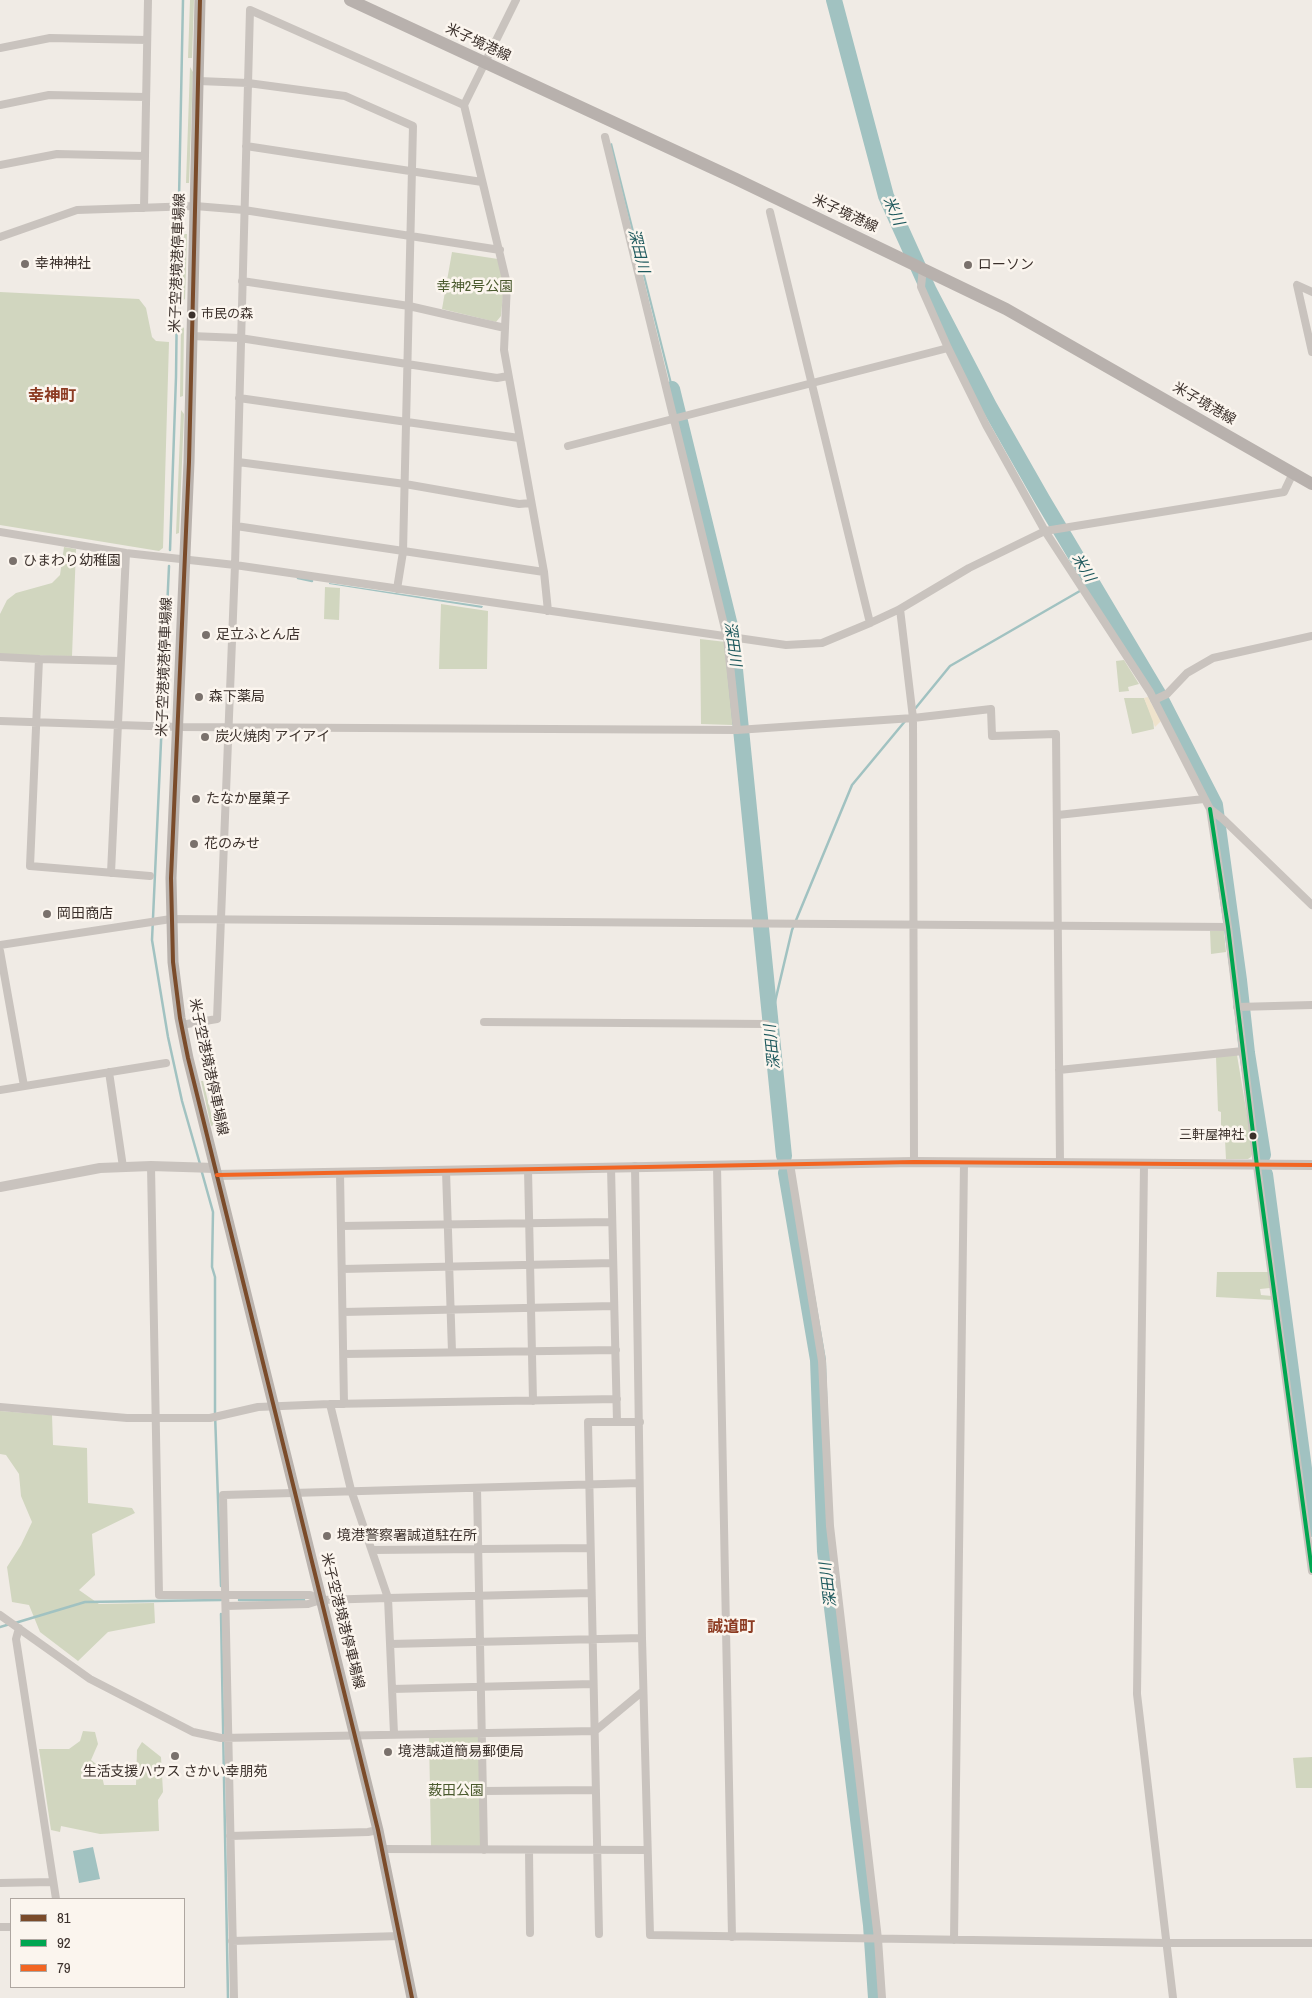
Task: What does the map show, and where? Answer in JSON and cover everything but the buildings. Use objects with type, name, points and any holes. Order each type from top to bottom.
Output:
[{"type":"main road","name":"米子空港境港停車場線","points":[[200,0],[189,462],[183,560],[179,727],[171,878],[171,918],[181,1025],[321,1600],[356,1735],[383,1850],[412,1998]]},
{"type":"main road","name":"米子境港線","points":[[350,0],[923,268],[1006,309],[1312,484]]},
{"type":"street","points":[[144,208],[148,0]]},
{"type":"street","points":[[516,0],[464,105],[507,284],[504,350],[544,572],[548,611]]},
{"type":"street","points":[[181,1025],[217,1019],[235,564],[250,10],[464,105]]},
{"type":"street","points":[[0,48],[50,38],[147,40]]},
{"type":"street","points":[[199,81],[248,83],[345,96],[413,126],[403,552],[397,588]]},
{"type":"street","points":[[0,105],[49,96],[146,97]]},
{"type":"street","points":[[605,137],[727,637],[737,730]]},
{"type":"street","points":[[246,146],[482,182]]},
{"type":"street","points":[[0,165],[57,154],[145,156]]},
{"type":"street","points":[[0,237],[77,210],[195,206],[244,210],[500,250]]},
{"type":"street","points":[[770,212],[870,623]]},
{"type":"street","points":[[923,268],[921,287],[948,348],[986,425],[1045,531],[1122,647],[1154,700],[1210,809],[1223,819],[1312,906]]},
{"type":"street","points":[[242,281],[408,306],[506,328]]},
{"type":"street","points":[[1312,292],[1297,285],[1312,352]]},
{"type":"street","points":[[191,336],[240,338],[498,378],[508,376]]},
{"type":"street","points":[[568,446],[811,385],[948,348]]},
{"type":"street","points":[[239,398],[519,438]]},
{"type":"street","points":[[238,462],[405,484],[519,504],[532,503]]},
{"type":"street","points":[[0,532],[126,553],[235,564],[786,645],[822,643],[870,623],[900,609],[969,568],[1045,531],[1284,492],[1293,473]]},
{"type":"street","points":[[236,526],[544,572]]},
{"type":"street","points":[[110,873],[126,553]]},
{"type":"street","points":[[900,609],[912,718],[914,1162]]},
{"type":"street","points":[[1154,700],[1167,694],[1187,673],[1213,658],[1312,636]]},
{"type":"street","points":[[0,657],[120,661]]},
{"type":"street","points":[[39,659],[30,866],[150,876]]},
{"type":"street","points":[[0,720],[179,727],[737,730],[912,718],[991,709],[992,736],[1056,734],[1060,1163]]},
{"type":"street","points":[[1058,815],[1204,799]]},
{"type":"street","points":[[1210,809],[1228,927],[1257,1166],[1312,1571]]},
{"type":"street","points":[[0,944],[171,918],[1228,927]]},
{"type":"street","points":[[0,951],[24,1086]]},
{"type":"street","points":[[1237,1006],[1312,1005]]},
{"type":"street","points":[[484,1022],[766,1024]]},
{"type":"street","points":[[1060,1070],[1243,1051]]},
{"type":"street","points":[[0,1090],[166,1063]]},
{"type":"street","points":[[109,1072],[123,1167]]},
{"type":"street","points":[[0,1187],[79,1171],[151,1166],[216,1172],[340,1173],[914,1162],[1312,1165]]},
{"type":"street","points":[[954,1940],[964,1162]]},
{"type":"street","points":[[790,1164],[822,1361],[830,1526],[878,1939],[882,1998]]},
{"type":"street","points":[[1144,1165],[1138,1694],[1173,1998]]},
{"type":"street","points":[[151,1166],[159,1595],[310,1595],[321,1600]]},
{"type":"street","points":[[635,1166],[643,1691],[650,1935],[1166,1943],[1312,1943]]},
{"type":"street","points":[[717,1166],[732,1937]]},
{"type":"street","points":[[611,1167],[617,1422]]},
{"type":"street","points":[[528,1169],[533,1401]]},
{"type":"street","points":[[446,1170],[452,1352]]},
{"type":"street","points":[[340,1173],[344,1404]]},
{"type":"street","points":[[341,1226],[612,1222]]},
{"type":"street","points":[[342,1269],[613,1263]]},
{"type":"street","points":[[343,1312],[614,1306]]},
{"type":"street","points":[[344,1354],[616,1350]]},
{"type":"street","points":[[0,1407],[127,1418],[210,1418],[258,1407],[274,1406],[617,1399]]},
{"type":"street","points":[[330,1404],[351,1490],[388,1598],[394,1734]]},
{"type":"street","points":[[599,1934],[588,1422],[640,1422]]},
{"type":"street","points":[[234,1998],[230,1836],[225,1738],[226,1606],[223,1495],[639,1483]]},
{"type":"street","points":[[476,1488],[480,1596],[484,1850]]},
{"type":"street","points":[[372,1550],[590,1548]]},
{"type":"street","points":[[226,1606],[308,1604],[321,1600],[591,1593]]},
{"type":"street","points":[[0,1615],[90,1679],[193,1732],[225,1738],[595,1731],[643,1691]]},
{"type":"street","points":[[19,1628],[16,1639],[56,1898]]},
{"type":"street","points":[[390,1644],[480,1640],[642,1638]]},
{"type":"street","points":[[392,1689],[593,1684]]},
{"type":"street","points":[[484,1791],[596,1790]]},
{"type":"street","points":[[230,1836],[368,1832],[378,1830]]},
{"type":"street","points":[[383,1850],[647,1850]]},
{"type":"street","points":[[529,1850],[530,1933]]},
{"type":"street","points":[[0,1883],[53,1882]]},
{"type":"street","points":[[232,1940],[400,1936]]},
{"type":"green space","points":[[190,0],[194,0],[192,58],[188,58]]},
{"type":"green space","points":[[190,67],[193,72],[189,183],[186,183]]},
{"type":"green space","points":[[184,234],[187,234],[185,299],[182,301]]},
{"type":"green space","name":"幸神2号公園","points":[[452,252],[498,259],[504,284],[501,316],[496,322],[442,309]]},
{"type":"green space","name":"市民の森","points":[[0,292],[139,299],[146,308],[152,337],[156,341],[169,342],[163,548],[159,551],[0,525]]},
{"type":"green space","points":[[181,326],[184,328],[183,396],[180,397]]},
{"type":"green space","points":[[181,410],[184,414],[179,533],[176,534]]},
{"type":"green space","points":[[64,547],[76,549],[72,656],[0,655],[0,614],[7,600],[16,593],[52,583],[60,575]]},
{"type":"green space","points":[[325,587],[340,588],[339,620],[324,619]]},
{"type":"green space","points":[[441,604],[488,611],[487,669],[439,669]]},
{"type":"green space","points":[[700,639],[726,642],[735,722],[732,725],[701,724]]},
{"type":"green space","points":[[1124,660],[1139,684],[1128,687],[1129,691],[1119,692],[1116,661]]},
{"type":"green space","points":[[1124,698],[1144,698],[1153,719],[1154,729],[1132,734]]},
{"type":"green space","points":[[1210,931],[1224,931],[1226,952],[1211,954]]},
{"type":"green space","points":[[1237,1055],[1253,1151],[1248,1159],[1226,1159],[1225,1140],[1221,1140],[1221,1112],[1218,1111],[1216,1057]]},
{"type":"green space","points":[[201,1081],[203,1081],[214,1125],[211,1126]]},
{"type":"green space","points":[[1217,1272],[1268,1272],[1270,1288],[1260,1289],[1261,1295],[1272,1296],[1273,1300],[1216,1297]]},
{"type":"green space","points":[[0,1411],[52,1415],[53,1445],[87,1448],[88,1503],[132,1508],[135,1513],[92,1534],[95,1575],[79,1590],[99,1604],[154,1603],[155,1623],[108,1632],[78,1661],[40,1632],[29,1605],[12,1602],[7,1567],[21,1545],[32,1522],[21,1496],[19,1474],[6,1455],[0,1454]]},
{"type":"green space","points":[[83,1731],[95,1732],[98,1744],[91,1760],[100,1767],[104,1785],[136,1785],[137,1750],[142,1742],[161,1757],[163,1792],[158,1800],[159,1831],[100,1834],[61,1826],[60,1832],[51,1830],[39,1749],[69,1749],[80,1741]]},
{"type":"green space","name":"薮田公園","points":[[429,1736],[480,1736],[484,1846],[431,1846]]},
{"type":"green space","points":[[1312,1757],[1312,1788],[1296,1788],[1293,1758]]},
{"type":"sand","points":[[1148,697],[1161,721],[1155,727],[1144,698]]},
{"type":"water","points":[[612,143],[679,411],[677,412],[610,144]]},
{"type":"water","points":[[329,583],[483,606],[482,608]]},
{"type":"water","points":[[93,1847],[100,1879],[79,1883],[73,1851]]},
{"type":"waterway","points":[[179,199],[183,0]]},
{"type":"waterway","name":"米川","points":[[834,0],[886,196],[929,291],[989,406],[1157,692],[1215,805],[1247,1053],[1263,1155]]},
{"type":"waterway","points":[[170,550],[176,377],[178,216]]},
{"type":"waterway","name":"深田川","points":[[672,389],[731,630],[784,1156]]},
{"type":"waterway","points":[[169,566],[152,940],[168,1037],[182,1101],[200,1164]]},
{"type":"waterway","points":[[298,578],[312,581]]},
{"type":"waterway","points":[[914,710],[950,666],[1092,584]]},
{"type":"waterway","points":[[770,1023],[792,930],[852,785],[906,720]]},
{"type":"waterway","points":[[201,1169],[213,1212],[212,1267],[215,1277],[215,1413],[221,1586]]},
{"type":"waterway","name":"深田川","points":[[786,1173],[818,1360],[825,1551],[871,1925],[876,1998]]},
{"type":"waterway","name":"米川","points":[[1265,1174],[1312,1529]]},
{"type":"waterway","points":[[15,1623],[85,1602],[221,1600]]},
{"type":"waterway","points":[[239,1600],[304,1600]]},
{"type":"waterway","points":[[221,1614],[228,1998]]},
{"type":"waterway","points":[[0,1627],[10,1624]]},
{"type":"transit line","name":"81","points":[[200,0],[189,462],[171,878],[173,962],[180,1018],[188,1058],[378,1830],[412,1998]]},
{"type":"transit line","name":"92","points":[[1210,809],[1228,927],[1257,1166],[1312,1571]]},
{"type":"transit line","name":"79","points":[[217,1175],[914,1162],[1312,1165]]},
{"type":"place","name":"幸神神社","points":[[25,264]]},
{"type":"place","name":"ローソン","points":[[968,265]]},
{"type":"place","name":"市民の森","points":[[192,315]]},
{"type":"place","name":"ひまわり幼稚園","points":[[13,561]]},
{"type":"place","name":"足立ふとん店","points":[[206,635]]},
{"type":"place","name":"森下薬局","points":[[199,697]]},
{"type":"place","name":"炭火焼肉 アイアイ","points":[[205,737]]},
{"type":"place","name":"たなか屋菓子","points":[[196,799]]},
{"type":"place","name":"花のみせ","points":[[194,844]]},
{"type":"place","name":"岡田商店","points":[[47,914]]},
{"type":"place","name":"三軒屋神社","points":[[1253,1136]]},
{"type":"place","name":"境港警察署誠道駐在所","points":[[327,1536]]},
{"type":"place","name":"境港誠道簡易郵便局","points":[[388,1752]]},
{"type":"place","name":"生活支援ハウス さかい幸朋苑","points":[[175,1756]]},
{"type":"district","name":"幸神町","points":[[52,397]]},
{"type":"district","name":"誠道町","points":[[731,1628]]}]
